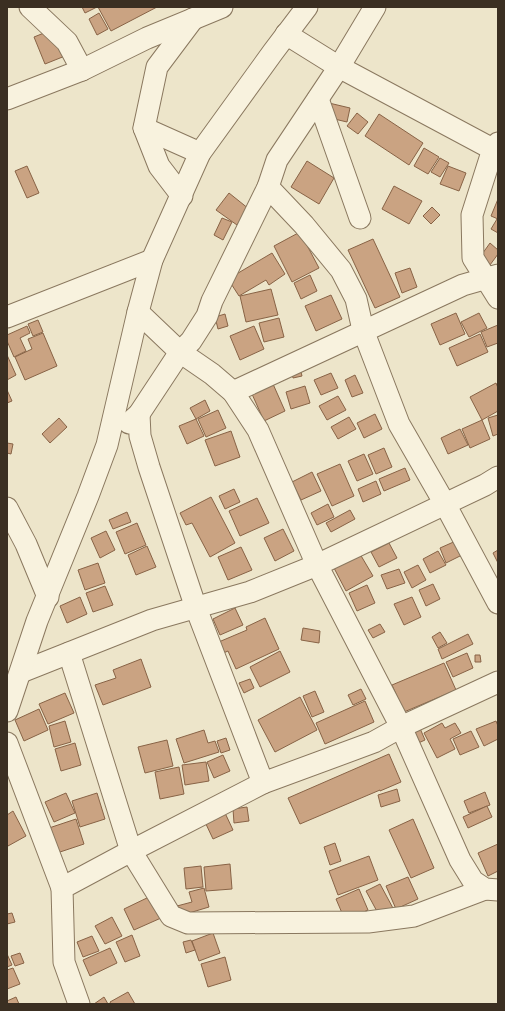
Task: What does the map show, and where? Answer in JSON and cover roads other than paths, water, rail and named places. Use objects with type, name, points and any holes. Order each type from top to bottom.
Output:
[{"type":"street","points":[[30,7],[67,42],[82,70]]},
{"type":"street","points":[[7,98],[82,70],[147,38],[191,13],[222,7]]},
{"type":"street","points":[[7,711],[37,621],[48,597],[107,445],[138,312],[152,260],[200,153],[307,7]]},
{"type":"street","points":[[107,445],[139,414],[180,352],[192,341],[207,316],[212,301],[268,187],[277,160],[339,67],[375,7]]},
{"type":"street","points":[[182,196],[159,166],[144,128],[157,67],[191,13]]},
{"type":"street","points":[[286,34],[339,67],[496,148],[472,215],[473,258],[492,277],[498,298]]},
{"type":"street","points":[[318,99],[360,218]]},
{"type":"street","points":[[144,128],[200,153]]},
{"type":"street","points":[[268,187],[304,225],[341,270],[356,299],[363,330],[399,424],[445,504],[498,603]]},
{"type":"street","points":[[7,317],[152,260]]},
{"type":"street","points":[[233,392],[363,330],[463,285],[492,277]]},
{"type":"street","points":[[138,312],[180,352],[212,374],[233,392],[258,430],[318,565],[401,727],[460,860],[473,881],[491,889]]},
{"type":"street","points":[[139,414],[140,436],[149,467],[196,608],[263,783]]},
{"type":"street","points":[[21,672],[152,620],[250,592],[318,565],[485,485],[498,477]]},
{"type":"street","points":[[7,508],[26,544],[48,597]]},
{"type":"street","points":[[69,653],[131,851],[171,916],[188,923],[368,922],[414,916],[491,889]]},
{"type":"street","points":[[62,888],[263,783],[374,742],[401,727],[498,682]]},
{"type":"street","points":[[7,743],[62,888],[64,962],[79,1004]]}]
